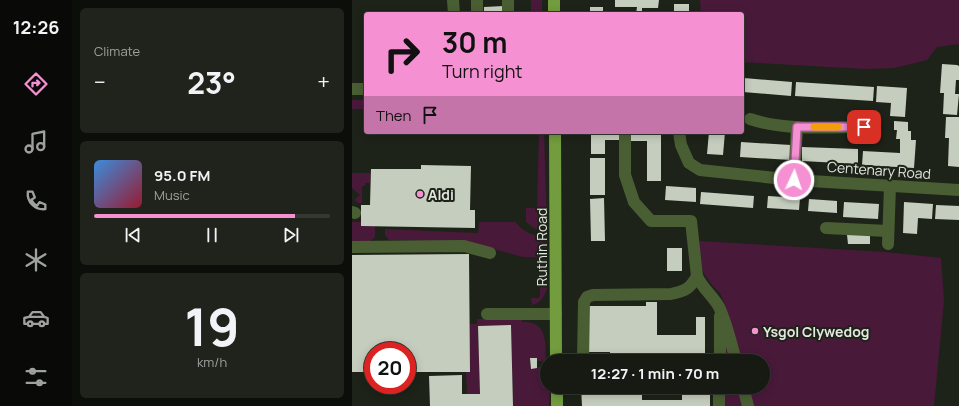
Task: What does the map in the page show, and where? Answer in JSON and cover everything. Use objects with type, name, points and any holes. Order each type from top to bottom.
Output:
[{"type":"main road","points":[[554,0],[554,12]]},
{"type":"main road","name":"Ruthin Road","points":[[556,134],[556,354]]},
{"type":"main road","points":[[556,394],[556,406]]},
{"type":"street","points":[[453,0],[454,12]]},
{"type":"street","points":[[477,0],[477,12]]},
{"type":"street","points":[[508,0],[508,12]]},
{"type":"street","points":[[352,88],[364,89]]},
{"type":"street","points":[[750,118],[760,122],[797,127],[864,127]]},
{"type":"street","points":[[794,180],[797,127]]},
{"type":"street","points":[[625,134],[625,175],[634,202],[651,221],[691,221],[697,276],[700,283],[714,299],[720,310],[728,330],[734,354]]},
{"type":"street","name":"Centenary Road","points":[[679,134],[681,145],[688,163],[700,170],[794,180],[959,190]]},
{"type":"street","points":[[888,244],[890,186]]},
{"type":"street","points":[[826,228],[888,231]]},
{"type":"street","points":[[352,247],[464,246],[490,253]]},
{"type":"street","points":[[583,354],[584,302],[587,297],[593,295],[671,294],[683,291],[692,285],[697,276]]},
{"type":"street","points":[[720,310],[720,354]]},
{"type":"street","points":[[488,314],[556,314]]},
{"type":"street","points":[[719,406],[720,394]]},
{"type":"street","points":[[745,394],[748,406]]},
{"type":"shaded area","points":[[531,0],[542,0],[542,12],[531,12]]},
{"type":"shaded area","points":[[700,0],[959,0],[959,44],[937,47],[927,60],[894,68],[866,69],[744,62],[744,12],[701,12]]},
{"type":"shaded area","points":[[352,100],[364,100],[364,109],[352,109]]},
{"type":"shaded area","points":[[539,134],[544,134],[547,226],[541,230],[534,228],[526,222],[526,208],[537,208]]},
{"type":"shaded area","points":[[352,173],[371,173],[370,183],[365,183],[365,186],[362,186],[362,203],[358,203],[354,200],[360,195],[352,188]]},
{"type":"shaded area","points":[[352,222],[361,222],[361,226],[375,226],[375,237],[369,242],[352,243]]},
{"type":"shaded area","points":[[479,222],[515,222],[530,233],[547,238],[547,288],[540,301],[532,305],[531,298],[539,298],[540,295],[539,257],[523,257],[467,242],[389,240],[385,235],[385,229],[478,233]]},
{"type":"shaded area","points":[[699,241],[885,252],[941,258],[944,300],[934,406],[723,406],[723,394],[770,394],[770,354],[723,354],[724,303],[720,293],[711,284],[703,272]]},
{"type":"shaded area","points":[[522,318],[522,322],[537,325],[541,329],[545,340],[546,354],[540,354],[540,361],[530,358],[531,368],[540,367],[540,394],[550,394],[549,406],[513,406],[511,325],[478,326],[480,394],[467,394],[466,372],[470,324],[477,324],[477,319]]},
{"type":"building","points":[[615,0],[659,0],[658,8],[642,8],[642,12],[636,12],[637,7],[615,7]]},
{"type":"building","points":[[674,4],[689,4],[689,12],[674,12]]},
{"type":"building","points":[[504,6],[504,12],[484,12],[484,7]]},
{"type":"building","points":[[590,7],[603,7],[603,12],[590,12]]},
{"type":"building","points":[[942,64],[959,66],[959,80],[956,80],[955,94],[959,94],[957,115],[943,114],[944,93],[940,93]]},
{"type":"building","points":[[744,78],[792,82],[791,96],[744,92]]},
{"type":"building","points":[[796,82],[874,87],[873,101],[795,96]]},
{"type":"building","points":[[877,86],[907,88],[905,117],[890,116],[891,103],[876,102]]},
{"type":"building","points":[[946,117],[959,117],[959,167],[948,166],[949,138],[945,138]]},
{"type":"building","points":[[894,121],[908,122],[908,131],[911,131],[911,140],[916,140],[914,168],[862,165],[863,151],[900,153],[900,139],[896,139],[897,130],[894,130]]},
{"type":"building","points":[[591,134],[620,134],[620,140],[605,140],[605,154],[591,154]]},
{"type":"building","points":[[631,134],[661,134],[661,181],[647,181],[647,141],[631,141]]},
{"type":"building","points":[[709,134],[725,134],[723,155],[707,154]]},
{"type":"building","points":[[741,142],[791,145],[791,160],[740,157]]},
{"type":"building","points":[[802,147],[858,149],[858,164],[802,161]]},
{"type":"building","points":[[590,158],[605,158],[605,195],[590,195]]},
{"type":"building","name":"Aldi","points":[[421,165],[471,166],[470,210],[475,210],[475,228],[361,226],[361,205],[370,205],[371,169],[421,169]]},
{"type":"building","points":[[666,186],[696,188],[696,202],[665,200]]},
{"type":"building","points":[[701,192],[754,196],[753,208],[700,204]]},
{"type":"building","points":[[768,196],[800,198],[799,210],[767,208]]},
{"type":"building","points":[[604,198],[605,241],[591,241],[590,199]]},
{"type":"building","points":[[809,199],[837,201],[837,213],[808,211]]},
{"type":"building","points":[[844,202],[879,204],[878,219],[843,217]]},
{"type":"building","points":[[904,202],[933,204],[932,219],[918,218],[917,234],[903,233]]},
{"type":"building","points":[[936,205],[959,206],[959,220],[935,219]]},
{"type":"building","points":[[870,234],[870,244],[848,244],[847,235]]},
{"type":"building","points":[[667,248],[682,248],[682,271],[667,271]]},
{"type":"building","points":[[469,254],[470,372],[416,372],[416,342],[364,342],[364,372],[352,372],[352,255]]},
{"type":"building","points":[[646,302],[657,302],[657,335],[696,335],[696,317],[705,317],[705,354],[610,354],[610,352],[586,352],[586,306],[646,306]]},
{"type":"building","points":[[511,325],[513,406],[430,406],[429,376],[462,375],[462,394],[480,394],[478,326]]},
{"type":"building","points":[[530,358],[537,358],[537,368],[531,369]]},
{"type":"building","points":[[581,394],[642,394],[642,400],[682,400],[682,394],[710,394],[710,406],[582,406]]},
{"type":"slow traffic","points":[[814,127],[838,127]]},
{"type":"place","name":"Aldi","points":[[420,194]]},
{"type":"place","name":"Ysgol Clywedog","points":[[755,331]]},
{"type":"route","points":[[794,180],[797,127],[864,127]]}]
